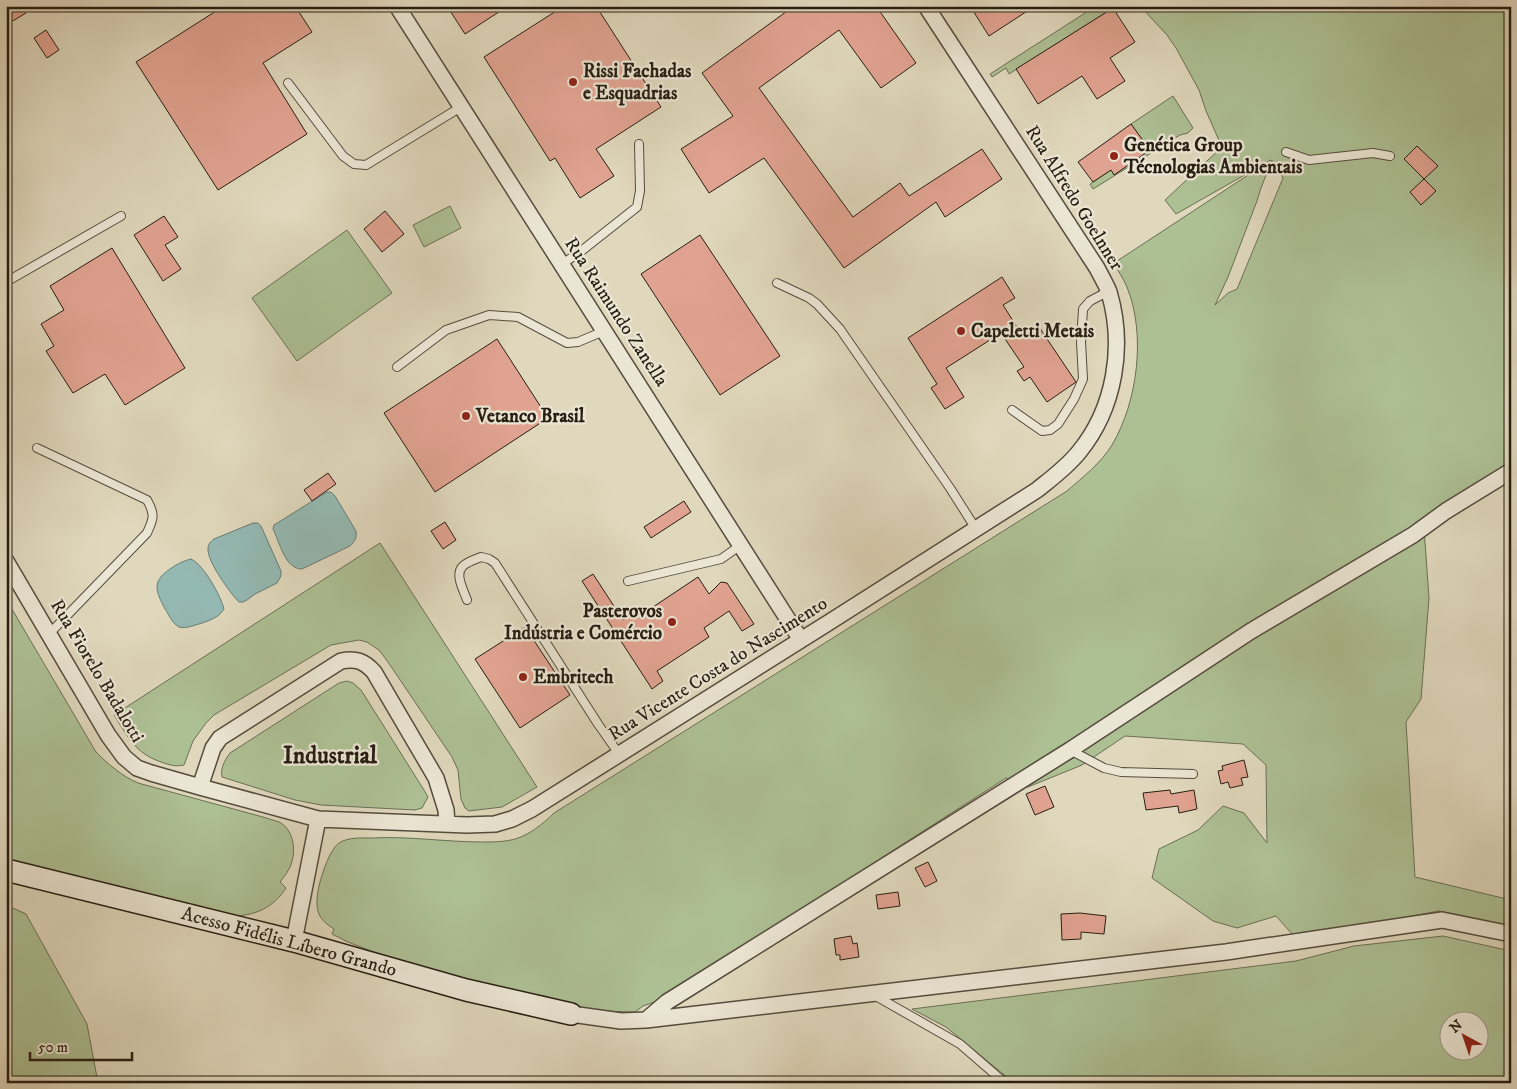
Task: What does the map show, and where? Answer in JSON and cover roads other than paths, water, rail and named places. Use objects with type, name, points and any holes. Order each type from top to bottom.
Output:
[{"type":"street","name":"Rua Raimundo Zanella","points":[[397,6],[801,640]]},
{"type":"street","name":"Rua Alfredo Goelnner","points":[[926,6],[1097,268],[1109,291],[1117,330],[1116,368],[1106,404],[1094,430]]},
{"type":"street","name":"Rua Vicente Costa do Nascimento","points":[[318,819],[467,825],[495,824],[512,819],[532,809],[1037,490],[1061,471],[1080,452],[1094,430]]},
{"type":"street","points":[[646,1020],[667,1002],[1070,750],[1251,631],[1414,535],[1446,511],[1511,471]]},
{"type":"street","name":"Rua Fiorelo Badalotti","points":[[6,561],[108,735],[124,757],[138,768],[144,770],[318,819]]},
{"type":"street","points":[[200,787],[213,748],[220,738],[341,661],[350,659],[360,660],[367,664],[374,672],[436,778],[446,810],[447,824]]},
{"type":"street","points":[[294,941],[318,819]]},
{"type":"street","name":"Acesso Fidélis Líbero Grando","points":[[6,870],[294,941],[466,990],[571,1014]]},
{"type":"street","points":[[571,1014],[621,1021],[646,1020],[1226,952],[1442,920],[1511,934]]},
{"type":"lane","points":[[288,83],[343,156],[354,164],[366,165],[461,107]]},
{"type":"lane","points":[[562,264],[637,207],[640,191],[639,144]]},
{"type":"lane","points":[[1286,152],[1309,160],[1373,153],[1390,156]]},
{"type":"lane","points":[[6,282],[121,216]]},
{"type":"lane","points":[[777,283],[809,298],[840,329],[934,464],[976,529]]},
{"type":"lane","points":[[1012,410],[1042,431],[1050,430],[1058,424],[1074,399],[1083,379],[1081,342],[1083,309],[1090,301],[1109,291]]},
{"type":"lane","points":[[397,367],[446,330],[489,315],[518,317],[567,343],[578,342],[604,331]]},
{"type":"lane","points":[[37,448],[147,500],[153,510],[153,520],[148,533],[50,634]]},
{"type":"lane","points":[[628,581],[720,559],[741,545]]},
{"type":"lane","points":[[467,600],[459,578],[463,566],[481,557],[489,559],[495,563],[619,754]]},
{"type":"lane","points":[[1070,750],[1104,768],[1121,772],[1193,774]]},
{"type":"lane","points":[[873,994],[960,1044],[1005,1083]]},
{"type":"water","points":[[327,492],[331,492],[335,496],[356,531],[355,539],[350,546],[302,569],[296,568],[287,560],[273,529],[274,525]]},
{"type":"water","points":[[253,523],[258,523],[261,526],[281,571],[281,576],[277,583],[243,602],[239,602],[215,569],[208,547],[214,539]]},
{"type":"water","points":[[191,559],[201,567],[211,581],[224,609],[212,619],[190,626],[179,627],[165,609],[159,597],[157,587],[160,578],[170,569]]},
{"type":"place","name":"Rissi Fachadas e Esquadrias","points":[[573,82]]},
{"type":"place","name":"Genética Group Técnologias Ambientais","points":[[1114,156]]},
{"type":"place","name":"Capeletti Metais","points":[[961,331]]},
{"type":"place","name":"Vetanco Brasil","points":[[466,416]]},
{"type":"place","name":"Pasterovos Indústria e Comércio","points":[[672,622]]},
{"type":"place","name":"Embritech","points":[[523,677]]},
{"type":"district","name":"Industrial","points":[[330,756]]}]
